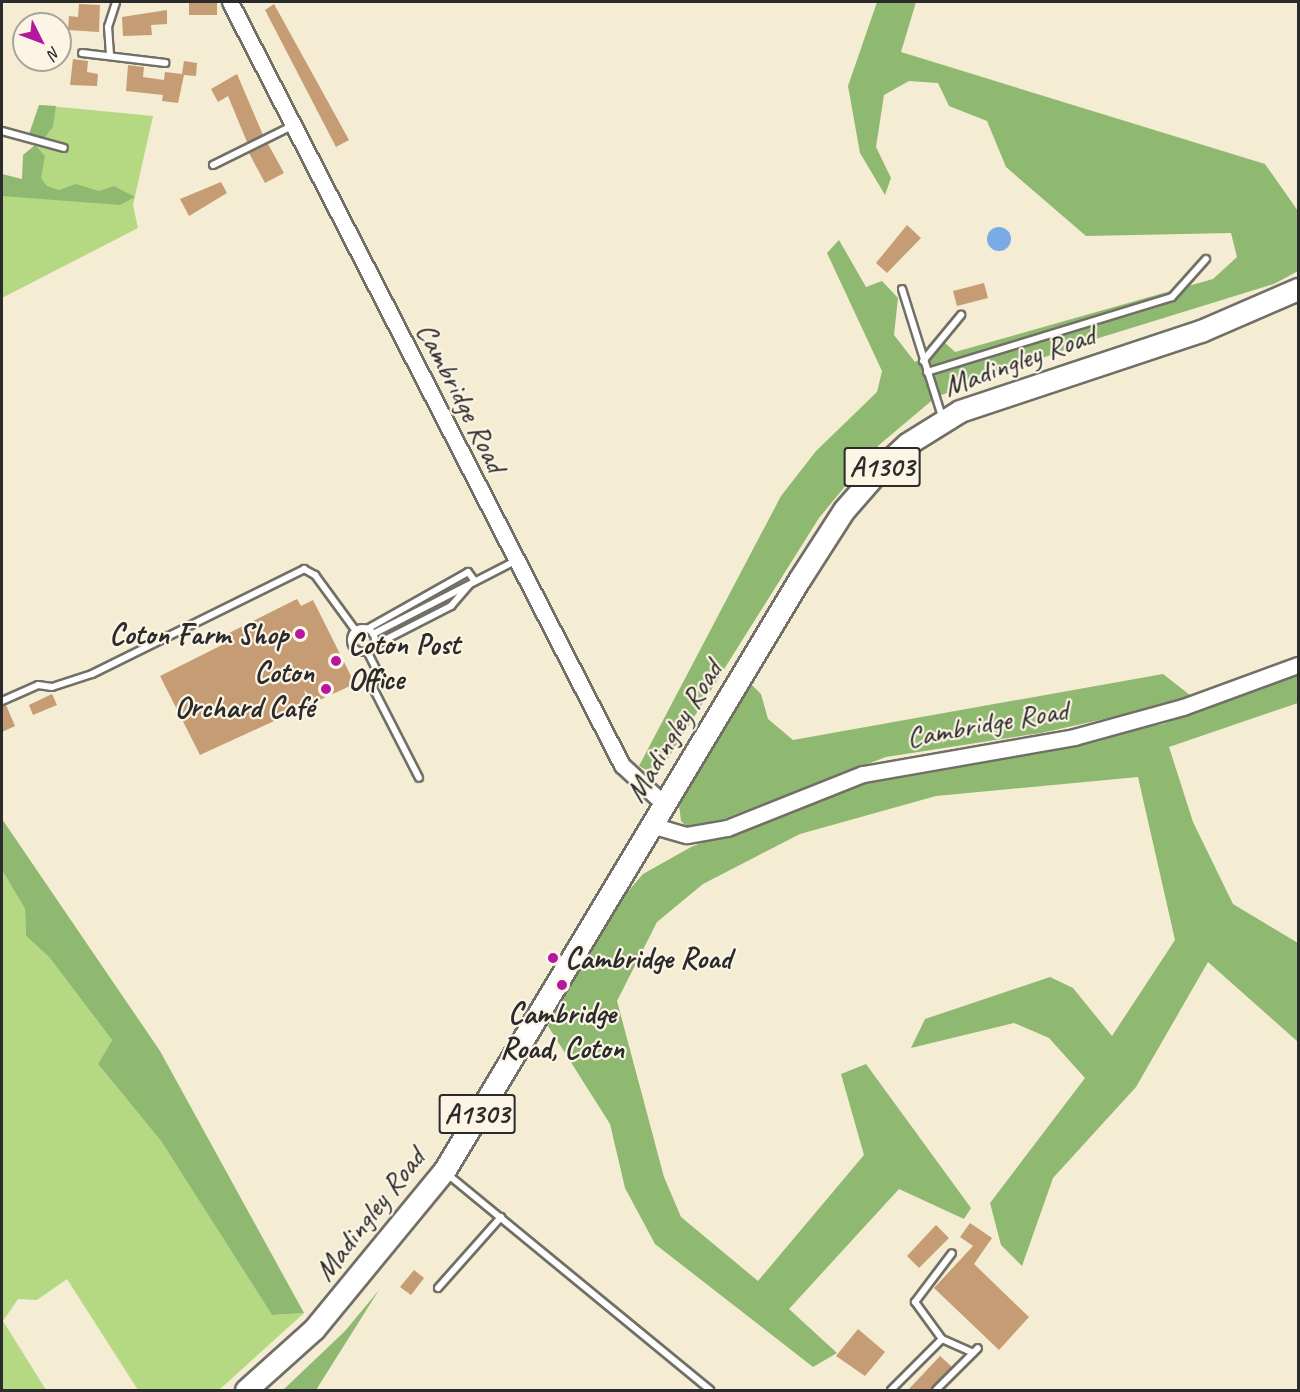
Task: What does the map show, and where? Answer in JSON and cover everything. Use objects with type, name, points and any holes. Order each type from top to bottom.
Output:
[{"type":"highway","name":"Madingley Road","points":[[246,1390],[314,1329],[444,1171],[651,825],[844,510],[900,450],[943,419],[998,395],[1211,328],[1299,289]]},
{"type":"street","name":"Cambridge Road","points":[[230,2],[515,561],[622,765],[664,804]]},
{"type":"street","name":"Cambridge Road","points":[[651,825],[687,835],[727,828],[890,767],[1074,737],[1140,719],[1299,665]]},
{"type":"lane","points":[[110,55],[108,27],[116,2]]},
{"type":"lane","points":[[82,53],[165,63]]},
{"type":"lane","points":[[213,165],[292,126]]},
{"type":"lane","points":[[2,131],[64,148]]},
{"type":"lane","points":[[927,372],[1172,297],[1206,259]]},
{"type":"lane","points":[[902,289],[943,419]]},
{"type":"lane","points":[[923,361],[961,315]]},
{"type":"lane","points":[[373,634],[474,580],[515,561]]},
{"type":"lane","points":[[2,701],[113,665],[304,569],[315,575],[356,631]]},
{"type":"lane","points":[[356,631],[367,629],[468,572],[474,580]]},
{"type":"lane","points":[[367,651],[451,606],[474,580]]},
{"type":"lane","points":[[367,629],[373,634]]},
{"type":"lane","points":[[356,631],[351,644],[367,651],[379,675],[372,686],[419,778]]},
{"type":"lane","points":[[373,634],[373,646]]},
{"type":"lane","points":[[444,1171],[710,1390]]},
{"type":"lane","points":[[438,1288],[501,1217]]},
{"type":"lane","points":[[936,1390],[975,1351],[942,1339],[915,1302],[952,1253]]},
{"type":"lane","points":[[891,1390],[942,1339]]},
{"type":"green space","points":[[877,2],[916,2],[901,52],[1265,164],[1298,211],[1298,271],[1274,284],[1086,342],[936,397],[879,445],[819,518],[657,776],[639,766],[781,496],[816,451],[877,392],[882,371],[827,253],[839,240],[866,287],[882,281],[898,298],[894,335],[915,362],[928,355],[928,345],[943,341],[955,352],[1213,279],[1237,257],[1231,233],[1086,236],[1006,167],[987,121],[949,106],[938,83],[909,81],[884,95],[876,147],[891,178],[885,195],[860,153],[848,86]]},
{"type":"green space","points":[[39,105],[153,116],[133,205],[138,228],[2,298],[2,184],[30,185]]},
{"type":"green space","points":[[39,105],[56,106],[53,127],[41,142],[29,134]]},
{"type":"green space","points":[[35,145],[45,156],[41,178],[47,186],[59,190],[76,184],[99,191],[114,186],[135,197],[120,205],[2,196],[2,174],[22,179],[23,155]]},
{"type":"green space","points":[[1298,671],[1298,703],[1169,747],[1193,822],[1233,904],[1298,943],[1298,1042],[1208,962],[1136,1087],[1053,1178],[1022,1266],[1001,1245],[990,1203],[1085,1078],[1049,1038],[1014,1023],[911,1048],[925,1019],[1050,977],[1073,988],[1112,1036],[1175,940],[1138,777],[936,796],[800,834],[703,884],[657,922],[617,1001],[664,1177],[681,1217],[758,1281],[864,1155],[841,1074],[866,1064],[971,1208],[964,1219],[899,1189],[789,1309],[837,1353],[813,1367],[655,1244],[625,1188],[610,1124],[548,1026],[606,917],[643,874],[691,847],[886,769],[1163,724]]},
{"type":"green space","points":[[1163,674],[1195,699],[1041,733],[886,757],[713,823],[689,829],[681,821],[679,805],[685,792],[750,683],[761,694],[768,719],[793,740]]},
{"type":"green space","points":[[2,819],[160,1051],[304,1313],[272,1315],[161,1141],[98,1064],[112,1040],[49,957],[26,936],[25,909],[2,870]]},
{"type":"green space","points":[[2,870],[25,909],[26,936],[49,957],[112,1040],[98,1064],[161,1141],[272,1315],[304,1313],[219,1390],[138,1390],[67,1279],[37,1300],[18,1299],[3,1321],[46,1390],[2,1390]]},
{"type":"green space","points":[[379,1290],[316,1390],[283,1390],[345,1331]]},
{"type":"water","points":[[999,227],[1004,228],[1010,234],[1010,244],[1004,250],[999,251],[994,250],[988,244],[987,239],[988,234],[994,228]]},
{"type":"building","points":[[189,2],[217,2],[217,15],[189,15]]},
{"type":"building","points":[[79,4],[100,5],[99,32],[72,30],[72,16],[78,17]]},
{"type":"building","points":[[274,4],[349,140],[336,147],[265,10]]},
{"type":"building","points":[[167,10],[167,24],[151,25],[152,35],[123,36],[122,17]]},
{"type":"building","points":[[73,59],[88,61],[87,72],[98,74],[97,86],[70,85]]},
{"type":"building","points":[[184,61],[197,63],[196,76],[184,75],[178,103],[162,101],[163,95],[126,91],[128,65],[144,67],[143,77],[164,80],[165,72],[182,74]]},
{"type":"building","points":[[237,74],[263,135],[247,142],[228,96],[218,102],[211,89]]},
{"type":"building","points":[[268,144],[284,173],[265,183],[249,153]]},
{"type":"building","points":[[221,182],[227,193],[189,216],[180,199]]},
{"type":"building","points":[[907,225],[921,238],[887,273],[876,263]]},
{"type":"building","points":[[984,283],[988,298],[957,306],[953,291]]},
{"type":"building","points":[[297,599],[301,606],[313,600],[353,680],[350,686],[200,755],[160,676],[228,642],[225,635]]},
{"type":"building","points":[[52,694],[57,705],[33,715],[29,705]]},
{"type":"building","points":[[6,705],[15,726],[2,732],[2,706]]},
{"type":"building","points":[[970,1223],[992,1238],[974,1264],[1029,1317],[999,1350],[934,1288],[973,1246],[960,1237]]},
{"type":"building","points":[[936,1225],[949,1238],[919,1268],[907,1256]]},
{"type":"building","points":[[414,1270],[424,1278],[411,1295],[400,1287]]},
{"type":"building","points":[[858,1329],[885,1352],[865,1376],[836,1356]]},
{"type":"building","points":[[940,1356],[952,1367],[930,1390],[908,1390]]},
{"type":"place","name":"Coton Farm Shop","points":[[300,634]]},
{"type":"place","name":"Coton Post Office","points":[[336,661]]},
{"type":"place","name":"Coton Orchard Café","points":[[326,689]]},
{"type":"place","name":"Cambridge Road","points":[[553,958]]},
{"type":"place","name":"Cambridge Road, Coton","points":[[562,985]]}]
